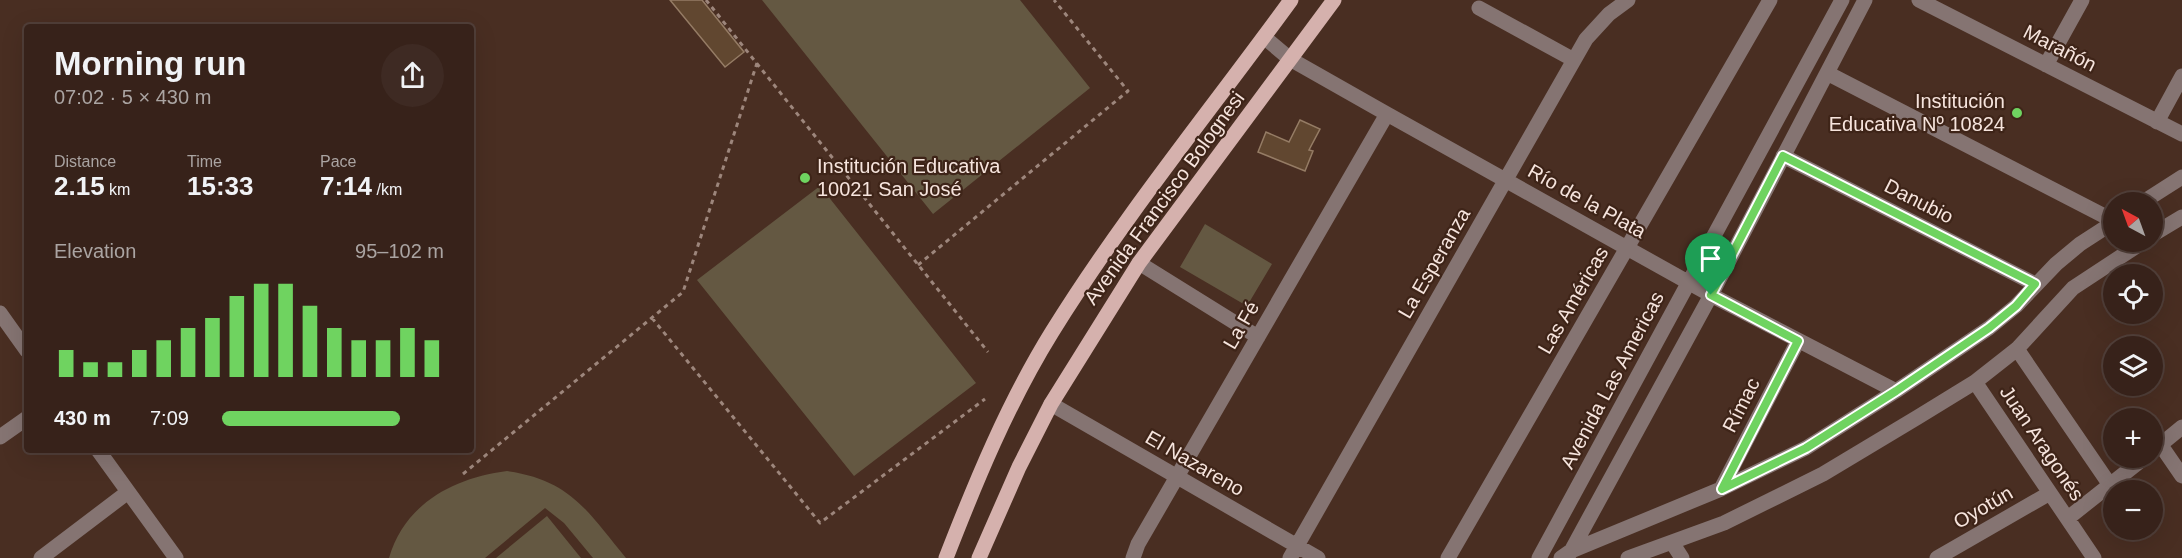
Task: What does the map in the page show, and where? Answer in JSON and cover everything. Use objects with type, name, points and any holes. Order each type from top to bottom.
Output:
[{"type":"main road","name":"Avenida Francisco Bolognesi","points":[[946,558],[978,477],[1018,393],[1051,333],[1108,246],[1291,0]]},
{"type":"main road","name":"Avenida Francisco Bolognesi","points":[[979,558],[1019,467],[1051,404],[1138,263],[1334,0]]},
{"type":"street","name":"La Esperanza","points":[[1294,552],[1586,39],[1609,14],[1628,0]]},
{"type":"street","name":"Las Américas","points":[[1448,558],[1770,0]]},
{"type":"street","name":"Avenida Las Americas","points":[[1539,558],[1842,0]]},
{"type":"street","points":[[1567,556],[1711,295],[1865,0]]},
{"type":"street","name":"Marañón","points":[[1919,0],[2182,134]]},
{"type":"street","points":[[2046,65],[2082,0]]},
{"type":"street","points":[[1479,8],[1574,60]]},
{"type":"street","name":"Río de la Plata","points":[[1264,37],[1290,59],[1387,114],[1711,295],[1896,391]]},
{"type":"street","points":[[1827,73],[2103,216]]},
{"type":"street","points":[[2157,122],[2182,76]]},
{"type":"street","name":"La Fé","points":[[1133,558],[1138,544],[1387,114]]},
{"type":"street","name":"Danubio","points":[[1783,156],[2035,284]]},
{"type":"street","points":[[2159,192],[2182,177]]},
{"type":"street","points":[[2163,229],[2182,217]]},
{"type":"street","points":[[1567,556],[1722,489],[1806,448],[1989,328],[2016,306],[2035,284],[2080,244],[2103,229]]},
{"type":"street","points":[[1628,558],[1672,544],[1724,523],[1823,474],[1975,382],[2017,349],[2073,288],[2128,252]]},
{"type":"street","points":[[1138,263],[1258,337]]},
{"type":"street","points":[[0,314],[24,347]]},
{"type":"street","name":"Rímac","points":[[1722,489],[1798,341]]},
{"type":"street","points":[[2017,349],[2107,480]]},
{"type":"street","name":"Juan Aragonés","points":[[1975,382],[2094,558]]},
{"type":"street","name":"El Nazareno","points":[[1051,404],[1177,477],[1294,552],[1318,558]]},
{"type":"street","points":[[0,437],[24,420]]},
{"type":"street","points":[[2163,442],[2182,427]]},
{"type":"street","points":[[100,453],[176,558]]},
{"type":"street","points":[[2163,456],[2182,476]]},
{"type":"street","points":[[2116,480],[2131,468]]},
{"type":"street","points":[[2068,518],[2103,490]]},
{"type":"street","points":[[43,557],[128,492]]},
{"type":"street","name":"Oyotún","points":[[1937,558],[2050,493]]},
{"type":"street","points":[[1672,544],[1682,558]]},
{"type":"path","points":[[706,0],[988,352]]},
{"type":"path","points":[[918,265],[1128,91],[1054,0]]},
{"type":"path","points":[[463,474],[683,292],[757,63]]},
{"type":"path","points":[[652,318],[820,523],[985,399]]},
{"type":"shaded area","points":[[762,0],[1020,0],[1090,88],[933,214]]},
{"type":"shaded area","points":[[820,186],[976,383],[854,476],[697,280]]},
{"type":"shaded area","points":[[1205,224],[1272,264],[1247,306],[1180,267]]},
{"type":"shaded area","points":[[507,471],[529,475],[563,490],[589,513],[626,558],[593,558],[564,523],[545,508],[485,558],[389,558],[396,539],[407,522],[434,496],[468,480]]},
{"type":"shaded area","points":[[547,516],[581,558],[496,558]]},
{"type":"building","points":[[670,0],[702,0],[744,52],[725,67]]},
{"type":"building","points":[[1300,120],[1320,129],[1309,150],[1313,151],[1305,171],[1258,152],[1266,132],[1289,142]]},
{"type":"place","name":"Institución Educativa Nº 10824","points":[[2017,113]]},
{"type":"place","name":"Institución Educativa 10021 San José","points":[[805,178]]},
{"type":"route","points":[[1783,156],[2035,284],[2016,306],[1989,328],[1896,391],[1806,448],[1722,489],[1798,341],[1711,295],[1783,156]]}]
